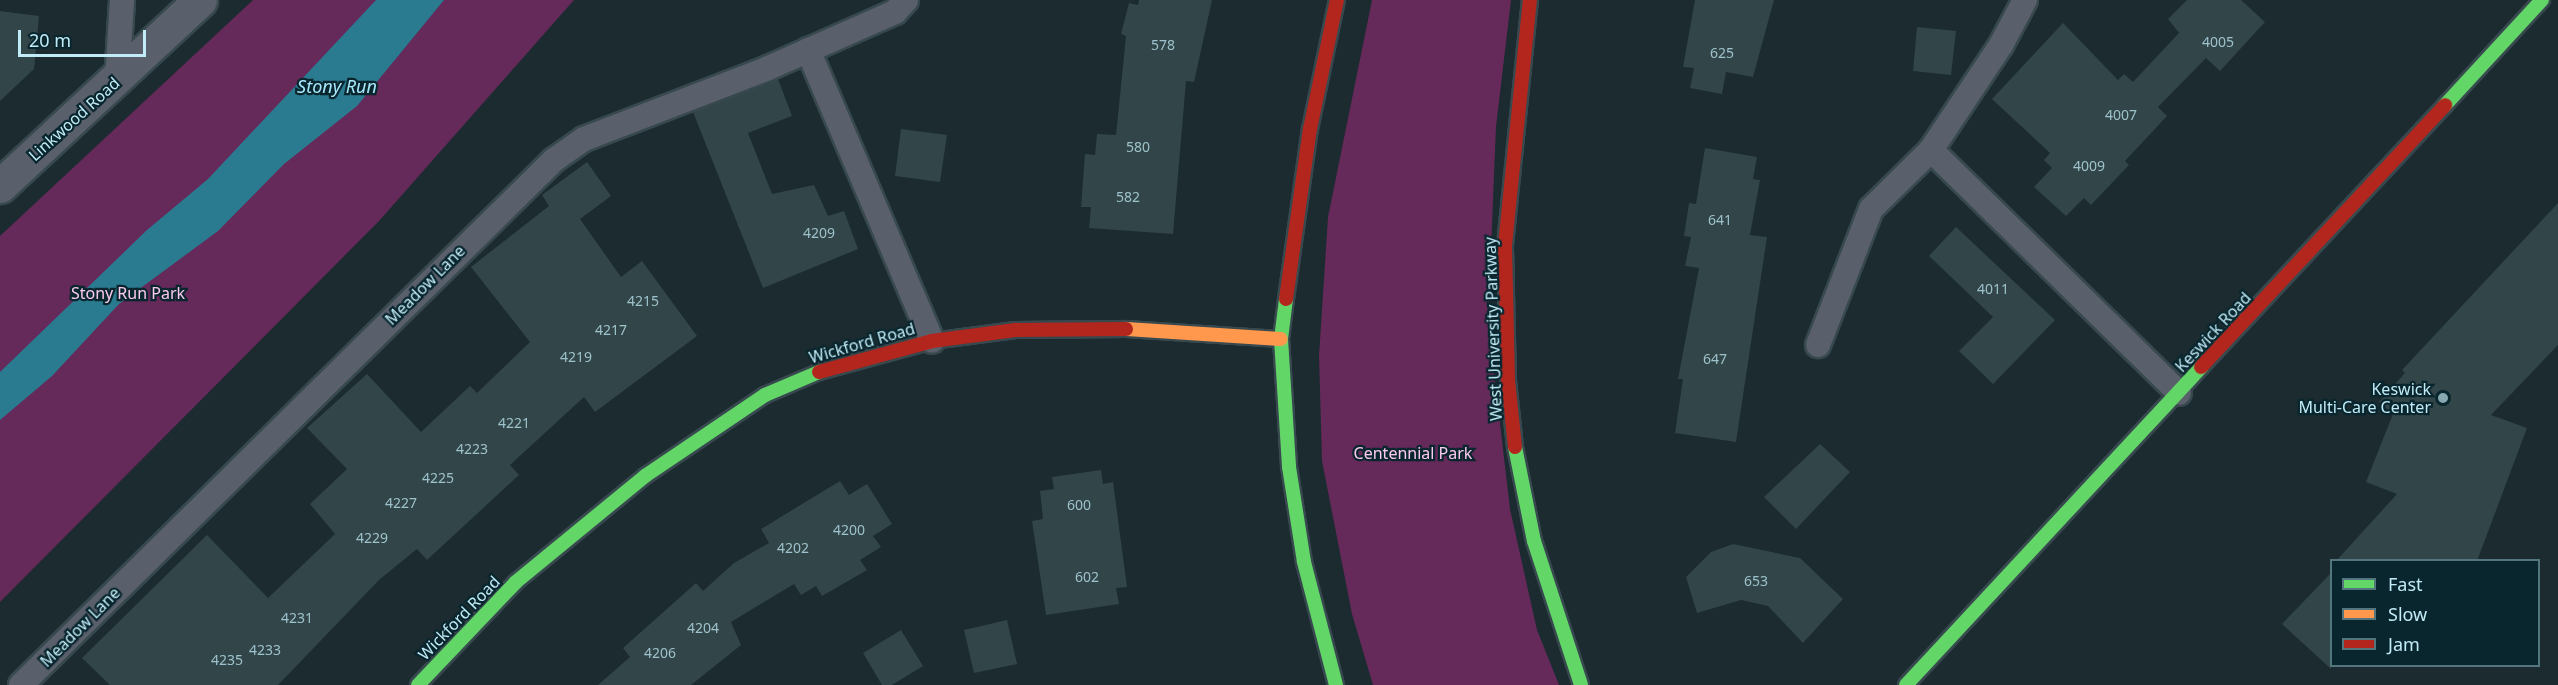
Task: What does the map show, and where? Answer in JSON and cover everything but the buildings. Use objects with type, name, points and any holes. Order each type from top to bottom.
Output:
[{"type":"street","name":"Linkwood Road","points":[[0,186],[117,81],[200,0]]},
{"type":"street","points":[[1336,685],[1304,562],[1289,467],[1281,339],[1310,129],[1337,0]]},
{"type":"street","name":"West University Parkway","points":[[1530,0],[1505,245],[1508,380],[1516,464],[1534,541],[1581,685]]},
{"type":"street","name":"Keswick Road","points":[[1906,685],[2542,0]]},
{"type":"street","name":"Wickford Road","points":[[418,685],[516,582],[710,429],[765,395],[830,367],[932,341],[1015,330],[1116,329],[1281,339]]},
{"type":"lane","points":[[117,81],[122,0]]},
{"type":"lane","name":"Meadow Lane","points":[[21,685],[554,160],[584,139],[808,50],[896,12],[906,0]]},
{"type":"lane","points":[[1818,345],[1871,209],[1931,150],[2001,45],[2025,0]]},
{"type":"lane","points":[[808,50],[932,341]]},
{"type":"lane","points":[[1931,150],[2179,393]]},
{"type":"green space","name":"Stony Run Park","points":[[253,0],[574,0],[379,221],[0,602],[0,236]]},
{"type":"green space","name":"Centennial Park","points":[[1372,0],[1511,0],[1496,127],[1488,322],[1510,509],[1537,630],[1559,685],[1373,685],[1352,614],[1322,461],[1319,356],[1328,217]]},
{"type":"water","name":"Stony Run","points":[[376,0],[444,0],[357,106],[284,164],[218,231],[119,304],[52,376],[0,420],[0,372],[147,230],[208,179]]},
{"type":"traffic: fast","points":[[2445,105],[2542,0]]},
{"type":"traffic: fast","points":[[1286,299],[1281,339],[1289,467],[1304,562],[1336,685]]},
{"type":"traffic: fast","points":[[1906,685],[2201,367]]},
{"type":"traffic: fast","points":[[418,685],[516,582],[645,476],[765,395],[819,372]]},
{"type":"traffic: fast","points":[[1515,447],[1534,541],[1581,685]]},
{"type":"traffic: slow","points":[[1126,329],[1281,339]]},
{"type":"traffic: jam","points":[[1286,299],[1310,129],[1337,0]]},
{"type":"traffic: jam","points":[[1515,447],[1508,380],[1505,245],[1530,0]]},
{"type":"traffic: jam","points":[[2201,367],[2445,105]]},
{"type":"traffic: jam","points":[[819,372],[932,341],[1015,330],[1126,329]]},
{"type":"place","name":"Keswick Multi-Care Center","points":[[2443,398]]}]
